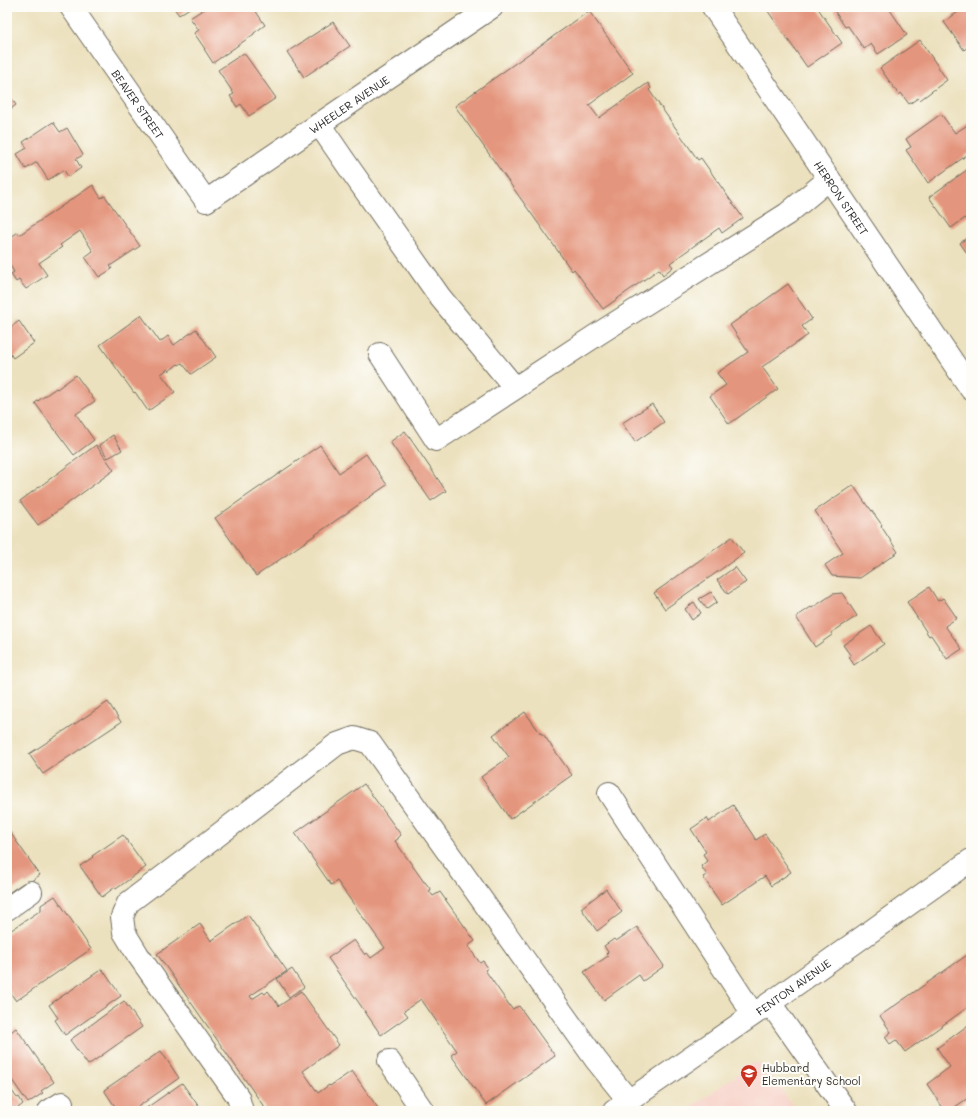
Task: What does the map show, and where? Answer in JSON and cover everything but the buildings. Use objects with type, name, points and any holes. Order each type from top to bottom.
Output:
[{"type":"street","name":"BEAVER STREET","points":[[72,7],[206,201]]},
{"type":"street","name":"WHEELER AVENUE","points":[[206,201],[492,7]]},
{"type":"street","name":"HERRON STREET","points":[[713,7],[971,389]]},
{"type":"street","points":[[320,124],[440,298],[515,388]]},
{"type":"street","points":[[380,354],[436,440],[598,334],[787,214],[829,179]]},
{"type":"street","points":[[242,1111],[238,1097],[131,944],[124,932],[122,916],[128,903],[337,744],[354,738],[370,743],[596,1060],[621,1106]]},
{"type":"street","points":[[609,793],[762,1009],[846,1111]]},
{"type":"street","name":"FENTON AVENUE","points":[[621,1106],[762,1009],[971,860]]},
{"type":"street","points":[[7,909],[31,892]]},
{"type":"street","points":[[389,1061],[423,1111]]},
{"type":"shaded area","name":"Hubbard Elementary School","points":[[753,1063],[764,1065],[796,1111],[686,1111]]},
{"type":"place","name":"Hubbard Elementary School","points":[[749,1088]]}]
